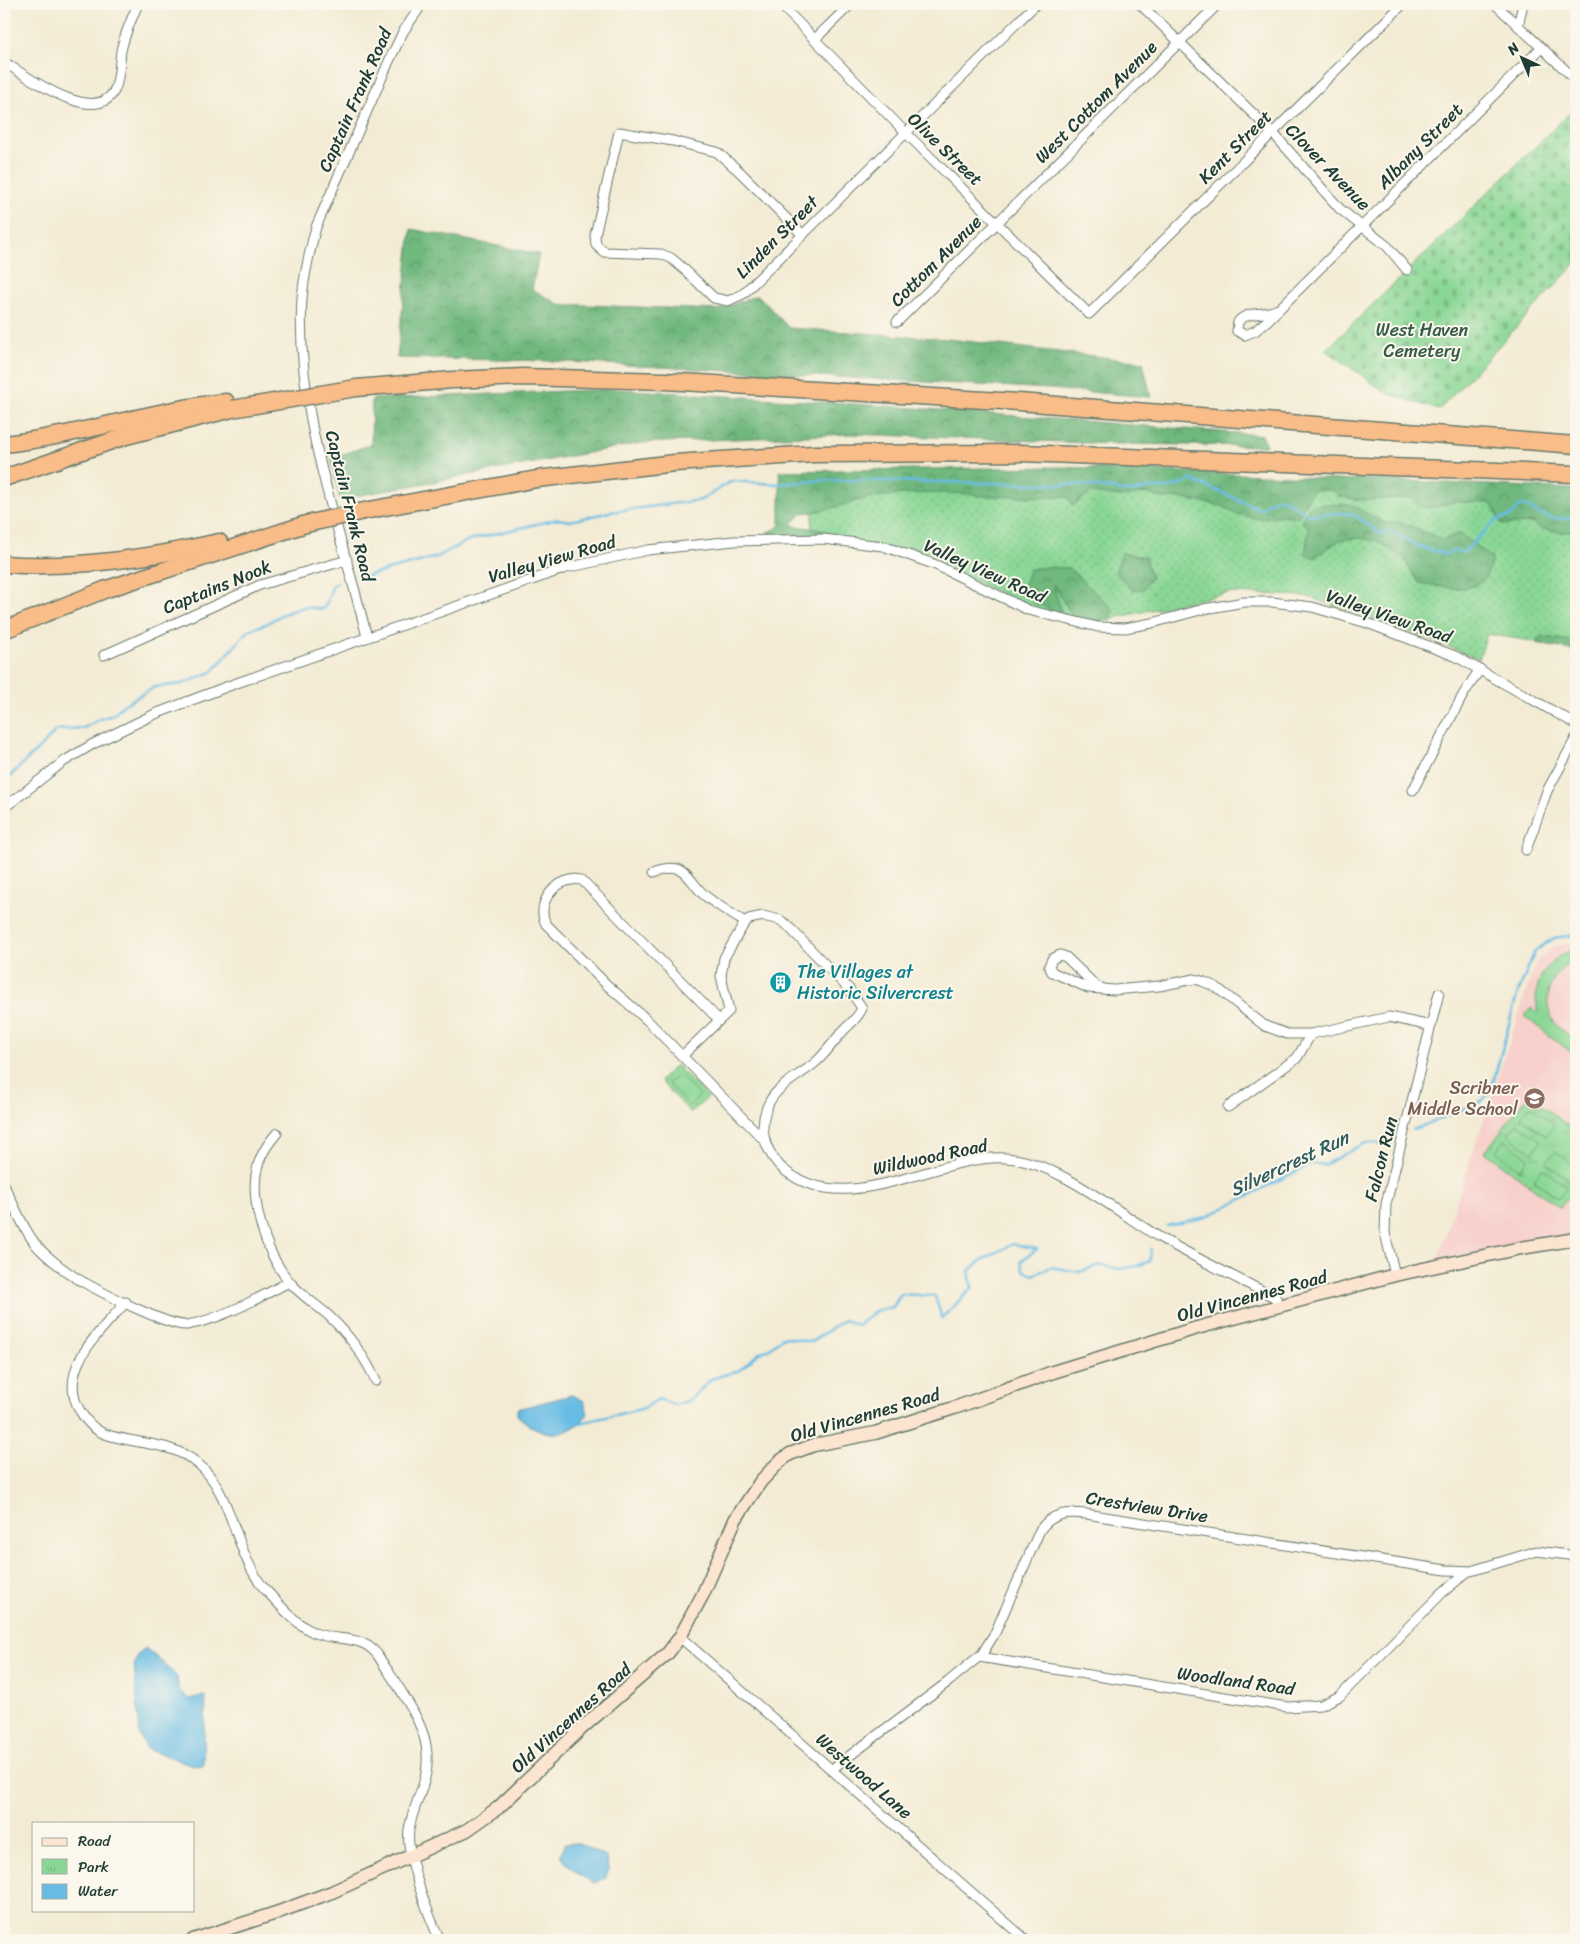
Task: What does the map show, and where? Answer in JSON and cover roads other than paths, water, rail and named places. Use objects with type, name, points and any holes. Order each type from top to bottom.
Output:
[{"type":"highway","points":[[4,444],[54,438],[187,406],[231,405],[356,388],[453,380],[523,377],[665,381],[1012,401],[1576,445]]},
{"type":"highway","points":[[4,478],[63,456],[231,405]]},
{"type":"highway","points":[[4,564],[60,566],[123,561],[537,479],[675,463],[814,454],[1020,454],[1576,474]]},
{"type":"highway","points":[[4,630],[104,590],[306,524]]},
{"type":"street","points":[[4,62],[63,97],[81,102],[102,101],[110,96],[116,86],[121,50],[138,4]]},
{"type":"street","name":"Captain Frank Road","points":[[367,637],[325,486],[302,350],[302,296],[308,256],[316,227],[390,58],[403,32],[422,4]]},
{"type":"street","name":"Olive Street","points":[[780,4],[906,134],[1089,314]]},
{"type":"street","points":[[814,40],[851,4]]},
{"type":"street","name":"Linden Street","points":[[803,235],[739,171],[717,152],[673,141],[620,132],[595,235],[596,245],[604,252],[661,254],[671,258],[714,298],[728,301],[743,294],[906,134],[1036,4]]},
{"type":"street","name":"Clover Avenue","points":[[1140,4],[1273,133],[1340,208],[1387,246],[1407,270]]},
{"type":"street","name":"West Cottom Avenue","points":[[997,222],[1218,4]]},
{"type":"street","name":"Kent Street","points":[[1089,314],[1403,4]]},
{"type":"street","points":[[1495,4],[1576,80]]},
{"type":"street","points":[[1518,26],[1523,4]]},
{"type":"street","name":"Albany Street","points":[[1278,309],[1541,48]]},
{"type":"street","name":"Cottom Avenue","points":[[897,322],[997,222]]},
{"type":"street","name":"Valley View Road","points":[[367,637],[553,572],[620,555],[734,541],[823,539],[883,546],[896,550],[936,566],[1028,610],[1070,622],[1098,627],[1125,628],[1231,604],[1258,602],[1298,604],[1367,623],[1455,656],[1576,724]]},
{"type":"street","name":"Captains Nook","points":[[104,655],[260,585],[347,560]]},
{"type":"street","points":[[4,808],[63,762],[139,721],[234,684],[367,637]]},
{"type":"street","points":[[1413,790],[1463,695],[1480,669]]},
{"type":"street","points":[[1526,850],[1547,791],[1576,738]]},
{"type":"street","points":[[654,872],[666,868],[680,869],[690,875],[708,898],[745,922],[736,935],[722,967],[721,976],[729,1011],[682,1056]]},
{"type":"street","points":[[719,1020],[588,884],[574,878],[560,884],[543,904],[543,918],[546,924],[607,985],[647,1020],[765,1141]]},
{"type":"street","name":"Wildwood Road","points":[[745,922],[756,916],[780,920],[861,1004],[861,1011],[857,1017],[819,1059],[780,1087],[769,1103],[763,1127],[765,1141],[776,1163],[794,1176],[816,1184],[840,1188],[881,1186],[977,1160],[1007,1158],[1030,1163],[1062,1177],[1160,1237],[1276,1298],[1277,1306]]},
{"type":"street","points":[[1104,990],[1096,986],[1066,957],[1056,956],[1049,963],[1050,970],[1055,975],[1088,988],[1104,990],[1158,986],[1194,979],[1202,981],[1216,987],[1250,1015],[1273,1030],[1287,1034],[1311,1034],[1389,1017],[1431,1026]]},
{"type":"street","name":"Falcon Run","points":[[1395,1275],[1383,1218],[1439,993]]},
{"type":"street","points":[[1228,1107],[1297,1058],[1311,1034]]},
{"type":"street","points":[[277,1133],[264,1150],[258,1164],[257,1204],[262,1230],[289,1282],[330,1317],[353,1343],[376,1381]]},
{"type":"street","points":[[4,1186],[23,1226],[44,1252],[84,1283],[167,1321],[185,1325],[241,1306],[289,1282]]},
{"type":"street","name":"Old Vincennes Road","points":[[193,1940],[291,1908],[332,1892],[467,1830],[488,1817],[583,1727],[668,1653],[680,1637],[703,1594],[735,1520],[761,1481],[779,1462],[790,1454],[814,1445],[875,1433],[957,1407],[1114,1352],[1277,1306],[1307,1300],[1395,1275],[1521,1248],[1576,1239]]},
{"type":"street","points":[[126,1302],[76,1366],[72,1386],[78,1408],[92,1426],[105,1434],[172,1449],[197,1463],[215,1486],[244,1555],[265,1589],[307,1629],[322,1635],[357,1640],[372,1648],[377,1654],[417,1720],[426,1745],[426,1779],[408,1832],[410,1855],[440,1940]]},
{"type":"street","name":"Crestview Drive","points":[[832,1769],[979,1657],[995,1633],[1040,1530],[1052,1517],[1068,1512],[1419,1567],[1468,1571],[1538,1552],[1576,1556]]},
{"type":"street","name":"Woodland Road","points":[[979,1657],[1287,1707],[1321,1705],[1340,1696],[1442,1593],[1468,1571]]},
{"type":"street","name":"Westwood Lane","points":[[680,1637],[1026,1940]]},
{"type":"water","points":[[572,1395],[584,1401],[588,1414],[580,1423],[563,1432],[544,1432],[526,1423],[517,1415],[517,1409]]},
{"type":"water","points":[[145,1648],[176,1675],[178,1689],[189,1699],[201,1696],[206,1697],[203,1765],[196,1766],[147,1749],[140,1736],[134,1664],[139,1653]]},
{"type":"water","points":[[579,1843],[607,1858],[608,1871],[606,1878],[594,1883],[571,1868],[560,1855],[565,1844]]},
{"type":"waterway","points":[[358,578],[437,557],[469,540],[558,519],[570,521],[610,512],[701,500],[732,481],[776,484],[826,480],[1085,485],[1132,492],[1149,488],[1169,488],[1192,480],[1260,509],[1269,502],[1282,498],[1308,515],[1343,513],[1354,515],[1379,533],[1392,532],[1420,547],[1446,554],[1454,551],[1464,552],[1496,520],[1511,516],[1521,505],[1551,518],[1561,519],[1576,516]]},
{"type":"waterway","points":[[4,783],[56,730],[84,728],[98,720],[113,715],[123,705],[155,687],[182,684],[212,672],[249,630],[302,607],[324,609],[333,585],[338,582]]},
{"type":"waterway","name":"Silvercrest Run","points":[[1413,1130],[1482,1101],[1491,1090],[1517,995],[1535,951],[1554,938],[1576,935]]},
{"type":"waterway","name":"Silvercrest Run","points":[[1167,1226],[1206,1217],[1311,1164],[1326,1164],[1365,1143],[1381,1143],[1394,1136]]},
{"type":"waterway","name":"Silvercrest Run","points":[[580,1423],[641,1409],[659,1399],[675,1405],[690,1400],[711,1379],[740,1370],[759,1353],[769,1349],[783,1337],[811,1342],[844,1320],[858,1325],[875,1311],[893,1307],[901,1294],[935,1296],[942,1318],[972,1288],[969,1271],[982,1260],[1013,1244],[1037,1249],[1021,1261],[1023,1270],[1033,1275],[1051,1267],[1079,1272],[1100,1265],[1119,1269],[1137,1266],[1150,1261],[1151,1249]]},
{"type":"place","name":"The Villages at Historic Silvercrest","points":[[781,982]]},
{"type":"place","name":"Scribner Middle School","points":[[1534,1098]]},
{"type":"park label","name":"West Haven Cemetery","points":[[1422,340]]}]
